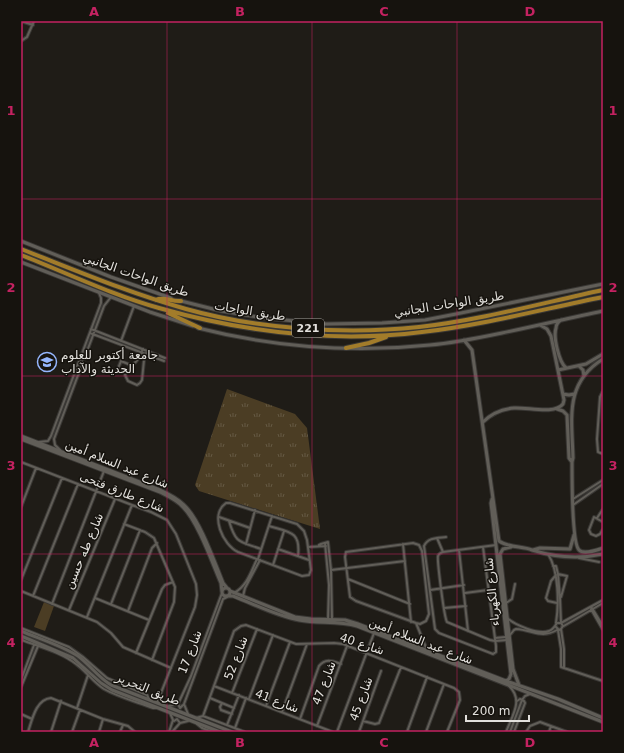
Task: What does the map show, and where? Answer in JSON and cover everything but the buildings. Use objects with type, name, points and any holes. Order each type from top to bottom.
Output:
[{"type":"highway","name":"طريق الواحات","points":[[21,249],[156,300],[202,313],[255,323],[294,327],[362,331],[394,329],[443,323],[603,290]]},
{"type":"highway","name":"طريق الواحات","points":[[21,255],[113,292],[158,308],[213,322],[274,332],[332,336],[392,335],[445,329],[603,296]]},
{"type":"highway","points":[[49,266],[51,264],[51,260]]},
{"type":"highway","points":[[58,270],[58,266],[61,264]]},
{"type":"highway","points":[[156,300],[159,298],[177,302],[181,301]]},
{"type":"highway","points":[[158,308],[200,328]]},
{"type":"highway","points":[[346,348],[369,343],[392,335]]},
{"type":"street","points":[[21,21],[33,25]]},
{"type":"street","points":[[21,41],[27,37],[34,21]]},
{"type":"street","name":"طريق الواحات الجانبي","points":[[21,241],[118,280],[181,301],[221,311],[264,318],[326,324],[382,323],[425,320],[603,284]]},
{"type":"street","points":[[21,262],[179,322],[200,328],[260,340],[308,346],[400,348],[432,345],[540,325],[603,311]]},
{"type":"street","points":[[38,442],[46,442],[50,439],[101,302],[98,292]]},
{"type":"street","points":[[54,441],[105,303],[111,297]]},
{"type":"street","points":[[121,341],[134,306]]},
{"type":"street","points":[[561,320],[556,327],[555,334],[560,361],[566,368]]},
{"type":"street","points":[[540,325],[547,329],[551,334],[563,394],[564,404],[556,409]]},
{"type":"street","points":[[91,329],[142,351]]},
{"type":"street","points":[[90,333],[165,358]]},
{"type":"street","name":"شارع الكهرباء","points":[[464,340],[472,350],[483,422],[492,499],[491,503],[512,669],[519,686]]},
{"type":"street","points":[[142,351],[139,358],[126,373],[125,377],[128,381],[139,384],[142,380],[146,352]]},
{"type":"street","points":[[146,352],[164,361]]},
{"type":"street","points":[[558,370],[579,366],[603,354]]},
{"type":"street","points":[[139,358],[144,360]]},
{"type":"street","points":[[595,359],[598,362]]},
{"type":"street","points":[[603,359],[584,376],[574,394],[572,411],[574,533],[577,548],[581,551],[592,551],[603,548]]},
{"type":"street","points":[[117,371],[121,361],[133,366]]},
{"type":"street","points":[[579,366],[583,370],[584,376]]},
{"type":"street","points":[[603,391],[600,397],[597,439],[598,452],[603,454]]},
{"type":"street","points":[[563,394],[574,394]]},
{"type":"street","points":[[483,422],[495,413],[508,409],[556,409],[563,411],[566,415],[569,458],[572,462]]},
{"type":"street","name":"شارع عبد السلام أمين","points":[[21,437],[38,442],[105,470]]},
{"type":"street","name":"شارع عبد السلام أمين","points":[[21,437],[160,492],[179,503],[190,516],[229,590],[273,610]]},
{"type":"street","points":[[50,439],[52,442],[54,441],[56,446],[62,452]]},
{"type":"street","name":"شارع طارق فتحى","points":[[21,462],[162,517],[176,534],[196,584],[197,595],[195,607],[157,703]]},
{"type":"street","points":[[21,508],[36,468]]},
{"type":"street","points":[[52,604],[105,470]]},
{"type":"street","points":[[21,580],[62,478]]},
{"type":"street","points":[[573,498],[603,480]]},
{"type":"street","points":[[33,596],[78,484]]},
{"type":"street","points":[[574,505],[603,484]]},
{"type":"street","name":"شارع طه حسين","points":[[69,610],[115,499]]},
{"type":"street","name":"شارع الكهرباء","points":[[492,499],[494,502],[498,540],[501,543],[513,546]]},
{"type":"street","points":[[230,502],[255,510],[297,524],[301,527],[306,536],[308,546],[310,573],[307,576],[305,577],[238,552],[230,547],[221,532],[219,517],[223,506],[230,502]]},
{"type":"street","points":[[87,617],[132,505]]},
{"type":"street","points":[[603,509],[597,518],[594,518],[589,527],[593,536],[598,536],[603,529]]},
{"type":"street","points":[[246,544],[255,510]]},
{"type":"street","points":[[243,596],[258,559],[272,516]]},
{"type":"street","points":[[219,517],[250,528]]},
{"type":"street","points":[[597,518],[603,522]]},
{"type":"street","points":[[229,521],[234,536],[238,540],[261,549]]},
{"type":"street","points":[[124,524],[150,535],[156,543],[173,582],[175,592],[174,602],[152,660]]},
{"type":"street","points":[[269,526],[294,535],[297,538],[299,546],[298,556]]},
{"type":"street","points":[[111,604],[140,530]]},
{"type":"street","points":[[273,565],[284,531]]},
{"type":"street","points":[[533,550],[539,548],[570,549],[574,533]]},
{"type":"street","points":[[446,537],[428,540],[424,546],[434,624],[438,632],[495,654],[496,639],[483,547]]},
{"type":"street","points":[[437,538],[443,552]]},
{"type":"street","points":[[128,611],[152,548],[156,543]]},
{"type":"street","points":[[403,544],[412,622]]},
{"type":"street","points":[[403,544],[419,545],[422,551],[429,614],[426,621],[423,623],[412,622],[353,599],[349,594],[347,569],[345,557],[346,552],[403,544]]},
{"type":"street","points":[[308,546],[326,545]]},
{"type":"street","points":[[326,545],[331,570],[330,620]]},
{"type":"street","points":[[326,545],[330,620]]},
{"type":"street","points":[[496,545],[443,552],[439,554],[438,558],[446,622],[468,631],[496,639],[508,638],[517,627]]},
{"type":"street","points":[[513,546],[547,554],[578,557],[603,554]]},
{"type":"street","name":"شارع الكهرباء","points":[[506,617],[506,603],[500,554],[503,549],[513,546]]},
{"type":"street","points":[[278,549],[309,560]]},
{"type":"street","name":"شارع عبد السلام أمين","points":[[208,550],[222,585],[222,593]]},
{"type":"street","points":[[459,550],[465,593],[468,631]]},
{"type":"street","points":[[547,554],[555,566],[557,574],[560,598],[560,629],[563,667],[603,681]]},
{"type":"street","points":[[578,557],[584,560],[599,562]]},
{"type":"street","points":[[331,570],[405,561]]},
{"type":"street","points":[[21,570],[25,571]]},
{"type":"street","points":[[517,627],[543,632],[551,630],[555,626],[557,574]]},
{"type":"street","points":[[557,574],[567,576],[560,598]]},
{"type":"street","points":[[557,574],[551,581],[546,598],[548,601],[557,603]]},
{"type":"street","points":[[348,579],[410,604]]},
{"type":"street","points":[[234,593],[241,589],[249,580]]},
{"type":"street","points":[[136,653],[162,589],[165,585],[173,582]]},
{"type":"street","points":[[506,603],[512,599],[515,584]]},
{"type":"street","points":[[430,590],[464,585]]},
{"type":"street","points":[[224,589],[229,590],[230,593],[228,596],[224,596],[222,593],[224,589]]},
{"type":"street","points":[[465,593],[488,590]]},
{"type":"street","points":[[21,591],[97,622],[111,633],[123,648],[171,668]]},
{"type":"street","name":"شارع 17","points":[[178,704],[191,676],[222,593]]},
{"type":"street","name":"شارع عبد السلام أمين","points":[[228,596],[233,596],[305,621],[339,622],[351,624],[397,640]]},
{"type":"street","name":"شارع 17","points":[[184,704],[223,599],[228,596]]},
{"type":"street","points":[[94,598],[149,620]]},
{"type":"street","points":[[556,623],[561,623],[603,602]]},
{"type":"street","points":[[444,608],[466,606]]},
{"type":"street","points":[[506,617],[517,627],[542,635],[560,629],[592,608]]},
{"type":"street","points":[[592,608],[603,626]]},
{"type":"street","points":[[592,608],[603,630]]},
{"type":"street","name":"شارع عبد السلام أمين","points":[[278,612],[300,618],[351,622],[474,670],[558,699],[603,718]]},
{"type":"street","points":[[416,623],[427,650]]},
{"type":"street","name":"شارع 40","points":[[203,716],[234,632],[241,626],[246,626],[290,642],[307,644],[334,643],[347,646],[457,690],[460,697],[447,732]]},
{"type":"street","points":[[555,626],[560,629]]},
{"type":"street","name":"شارع 52","points":[[232,693],[257,629]]},
{"type":"street","points":[[22,630],[53,641],[79,653],[107,678],[146,695],[149,700]]},
{"type":"street","name":"طريق التحرير","points":[[22,630],[80,658],[106,682],[131,695]]},
{"type":"street","points":[[337,732],[374,633]]},
{"type":"street","points":[[235,728],[273,636]]},
{"type":"street","points":[[21,640],[63,656],[79,666],[97,684],[109,692],[153,708],[158,708]]},
{"type":"street","name":"طريق التحرير","points":[[21,640],[51,648],[76,660],[104,685],[166,706],[226,731],[232,732]]},
{"type":"street","points":[[53,641],[58,647]]},
{"type":"street","points":[[266,706],[290,642]]},
{"type":"street","points":[[282,712],[307,644]]},
{"type":"street","name":"شارع عبد السلام أمين","points":[[407,644],[427,650],[474,670]]},
{"type":"street","points":[[21,687],[22,678],[36,645]]},
{"type":"street","name":"شارع 47","points":[[317,726],[347,646]]},
{"type":"street","points":[[47,650],[51,648]]},
{"type":"street","points":[[76,660],[79,666]]},
{"type":"street","points":[[300,719],[319,666],[323,662],[329,660],[341,664]]},
{"type":"street","points":[[363,721],[375,724],[381,721],[401,667]]},
{"type":"street","name":"شارع الكهرباء","points":[[506,681],[511,676],[512,669]]},
{"type":"street","name":"شارع 45","points":[[359,732],[381,671]]},
{"type":"street","points":[[72,732],[88,675]]},
{"type":"street","name":"شارع عبد السلام أمين","points":[[488,675],[509,686],[603,722]]},
{"type":"street","points":[[407,732],[427,677]]},
{"type":"street","points":[[426,732],[444,684]]},
{"type":"street","name":"شارع 41","points":[[214,686],[333,732]]},
{"type":"street","points":[[506,732],[517,701],[514,691],[509,686]]},
{"type":"street","points":[[510,732],[522,700],[525,696],[530,694]]},
{"type":"street","points":[[227,725],[239,695]]},
{"type":"street","name":"طريق التحرير","points":[[137,697],[158,708],[219,732]]},
{"type":"street","points":[[28,732],[39,704],[46,698],[61,701],[103,719],[123,725],[135,732]]},
{"type":"street","points":[[210,698],[234,708]]},
{"type":"street","points":[[556,704],[558,699]]},
{"type":"street","points":[[517,701],[522,700]]},
{"type":"street","points":[[514,732],[525,703],[522,700]]},
{"type":"street","points":[[51,732],[61,701]]},
{"type":"street","points":[[222,703],[220,707],[221,710],[232,714]]},
{"type":"street","points":[[166,706],[178,704],[180,708],[184,704],[188,715]]},
{"type":"street","points":[[169,712],[173,717],[169,732]]},
{"type":"street","points":[[21,714],[32,719]]},
{"type":"street","points":[[196,718],[203,716],[245,732]]},
{"type":"street","points":[[99,732],[103,719]]},
{"type":"street","points":[[172,723],[177,719],[180,723]]},
{"type":"street","points":[[172,732],[180,723],[192,721]]},
{"type":"street","points":[[526,732],[530,726],[542,722],[567,732]]},
{"type":"street","points":[[196,723],[213,732]]},
{"type":"street","points":[[120,732],[123,725]]},
{"type":"street","points":[[549,732],[551,726]]},
{"type":"street","points":[[219,727],[219,732]]},
{"type":"green space","points":[[227,389],[295,414],[307,428],[320,529],[199,491],[195,485]]},
{"type":"green space","points":[[44,602],[54,606],[45,631],[34,627]]},
{"type":"place","name":"جامعة أكتوبر للعلوم الحديثة والآداب","points":[[47,362]]}]
